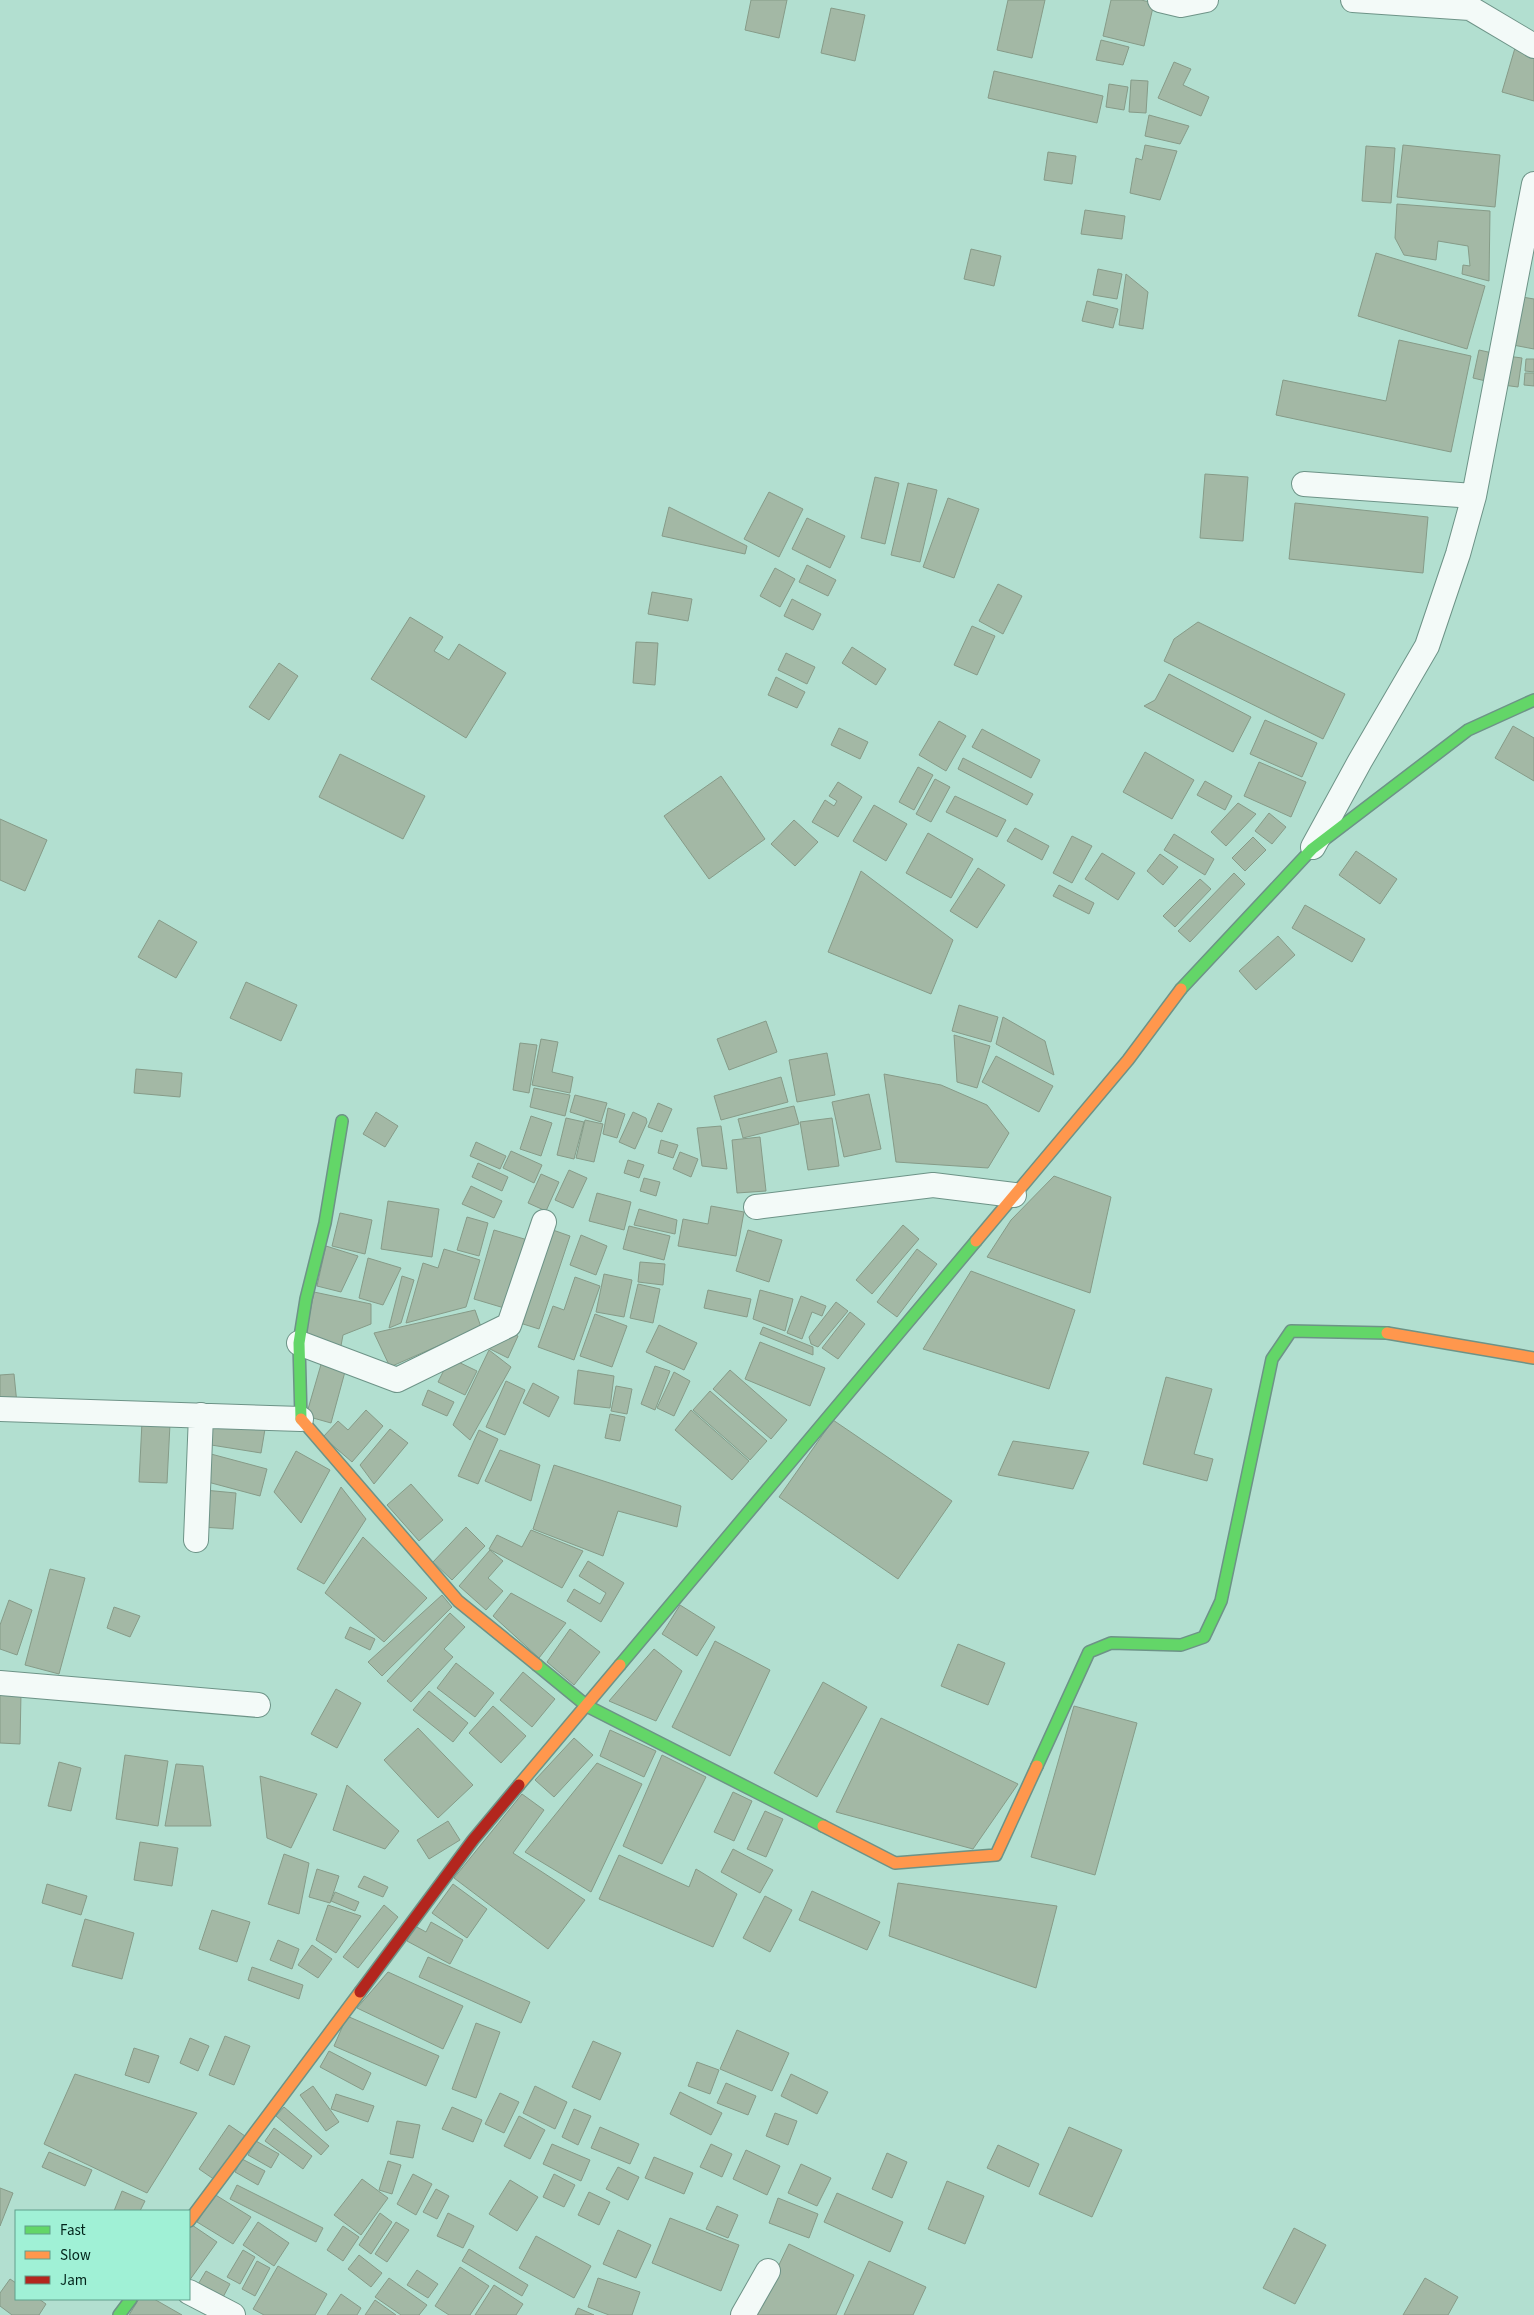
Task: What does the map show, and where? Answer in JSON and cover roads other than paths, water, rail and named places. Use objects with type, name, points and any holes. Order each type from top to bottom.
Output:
[{"type":"street","points":[[1160,0],[1181,6],[1206,0]]},
{"type":"street","points":[[1353,0],[1470,8],[1534,46]]},
{"type":"street","points":[[1312,849],[1360,761],[1427,646],[1458,554],[1474,496],[1534,184]]},
{"type":"street","points":[[1304,484],[1474,496]]},
{"type":"street","points":[[190,2220],[474,1840],[1128,1060],[1184,985],[1312,849],[1468,730],[1534,700]]},
{"type":"street","points":[[342,1121],[325,1223],[306,1299],[299,1344],[301,1419],[458,1601],[587,1706],[895,1863],[996,1855],[1089,1652],[1111,1644],[1181,1645],[1204,1637],[1221,1601],[1272,1359],[1291,1331],[1380,1332],[1534,1358]]},
{"type":"street","points":[[756,1207],[933,1185],[1014,1195]]},
{"type":"street","points":[[299,1344],[397,1380],[509,1325],[544,1222]]},
{"type":"street","points":[[0,1409],[301,1419]]},
{"type":"street","points":[[196,1540],[201,1415]]},
{"type":"street","points":[[0,1683],[258,1705]]},
{"type":"street","points":[[743,2315],[768,2271]]},
{"type":"street","points":[[190,2293],[233,2315]]},
{"type":"street","points":[[119,2315],[130,2300]]}]
